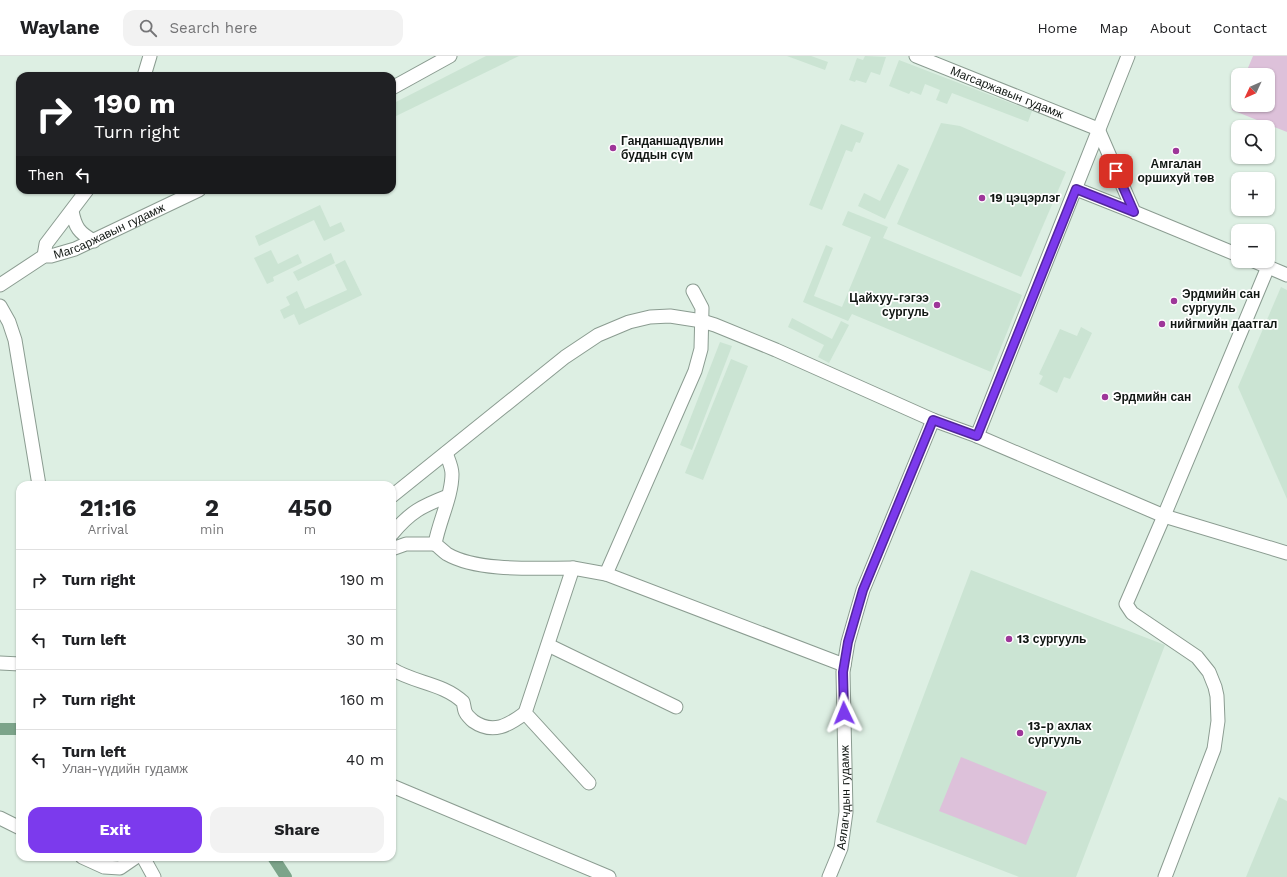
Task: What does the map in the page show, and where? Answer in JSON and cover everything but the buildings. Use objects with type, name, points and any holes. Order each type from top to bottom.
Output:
[{"type":"street","points":[[145,72],[150,56]]},
{"type":"street","points":[[396,86],[450,56]]},
{"type":"street","name":"Магсаржавын гудамж","points":[[916,56],[1098,129]]},
{"type":"street","points":[[977,436],[1128,56]]},
{"type":"street","points":[[1098,129],[1134,212]]},
{"type":"street","points":[[1076,189],[1231,252]]},
{"type":"street","points":[[44,256],[46,244],[83,194]]},
{"type":"street","name":"Магсаржавын гудамж","points":[[0,284],[44,256],[61,254],[94,241],[191,194]]},
{"type":"street","points":[[72,210],[75,224],[80,232],[94,241]]},
{"type":"street","points":[[1165,877],[1214,748],[1218,721],[1215,687],[1204,665],[1197,657],[1132,613],[1126,604],[1268,268]]},
{"type":"street","points":[[1270,268],[1287,275]]},
{"type":"street","points":[[606,574],[695,371],[701,349],[702,308],[693,291]]},
{"type":"street","points":[[0,306],[9,322],[15,340],[38,481]]},
{"type":"street","points":[[396,493],[565,358],[598,335],[629,322],[650,317],[670,316],[702,321],[715,325],[776,350],[933,420],[977,436],[1164,516],[1287,553]]},
{"type":"street","name":"Аялагчдын гудамж","points":[[829,877],[841,848],[846,812],[843,672],[848,642],[863,590],[933,420]]},
{"type":"street","points":[[435,544],[451,484],[452,472],[446,453]]},
{"type":"street","points":[[396,530],[420,507],[448,496]]},
{"type":"street","points":[[396,548],[406,544],[435,544],[447,553],[463,561],[485,566],[573,568],[606,574],[844,665]]},
{"type":"street","points":[[396,671],[450,692],[463,702],[465,711],[476,723],[485,727],[497,728],[509,725],[526,713],[573,568]]},
{"type":"street","points":[[548,645],[676,707]]},
{"type":"street","points":[[0,663],[16,664]]},
{"type":"street","points":[[526,713],[589,783]]},
{"type":"street","points":[[396,788],[609,877]]},
{"type":"street","points":[[0,818],[16,826]]},
{"type":"street","points":[[92,861],[104,866],[120,868],[130,861]]},
{"type":"street","points":[[145,861],[154,877]]},
{"type":"shaded area","points":[[486,56],[519,56],[396,116],[396,102]]},
{"type":"shaded area","points":[[787,56],[811,56],[828,62],[825,70]]},
{"type":"shaded area","points":[[865,56],[886,57],[880,75],[871,72],[866,83],[856,80],[855,82],[849,80],[857,58],[863,60]]},
{"type":"shaded area","points":[[1253,56],[1287,56],[1287,132],[1275,127],[1275,120],[1257,120],[1237,112],[1275,112],[1275,68],[1248,68]]},
{"type":"shaded area","points":[[899,60],[1032,111],[1028,122],[952,93],[947,104],[936,100],[940,90],[925,84],[921,95],[911,91],[909,94],[889,86]]},
{"type":"shaded area","name":"19 цэцэрлэг","points":[[941,123],[960,126],[1066,172],[1021,277],[897,224]]},
{"type":"shaded area","points":[[841,124],[864,133],[860,143],[856,142],[852,152],[846,150],[822,210],[809,205]]},
{"type":"shaded area","points":[[898,164],[909,169],[885,219],[858,206],[864,193],[880,201]]},
{"type":"shaded area","points":[[320,205],[330,227],[341,222],[345,231],[324,241],[314,220],[259,246],[255,236]]},
{"type":"shaded area","name":"Цайхуу-гэгээ сургуль","points":[[848,211],[888,227],[883,238],[1022,295],[991,372],[852,314],[848,321],[803,302],[826,245],[833,248],[814,296],[842,307],[871,237],[842,225]]},
{"type":"shaded area","points":[[271,250],[278,264],[298,254],[302,263],[273,277],[274,281],[267,284],[254,258]]},
{"type":"shaded area","points":[[331,253],[335,263],[298,281],[293,272]]},
{"type":"shaded area","points":[[345,260],[362,295],[299,325],[294,314],[284,319],[280,310],[290,305],[286,297],[297,291],[305,309],[347,290],[335,265]]},
{"type":"shaded area","points":[[1281,287],[1287,290],[1287,499],[1238,387]]},
{"type":"shaded area","points":[[792,318],[832,339],[841,321],[849,325],[829,363],[818,357],[824,345],[788,327]]},
{"type":"shaded area","points":[[1081,327],[1092,333],[1070,379],[1064,377],[1057,393],[1039,384],[1043,376],[1039,374],[1060,329],[1077,336]]},
{"type":"shaded area","points":[[720,342],[732,346],[692,450],[680,445]]},
{"type":"shaded area","points":[[731,359],[748,366],[703,480],[685,473]]},
{"type":"shaded area","name":"13-р ахлах сургууль","points":[[971,570],[1165,645],[1076,877],[1019,877],[876,822]]},
{"type":"shaded area","points":[[961,757],[1047,792],[1026,845],[939,811]]},
{"type":"shaded area","points":[[1279,797],[1287,801],[1287,877],[1246,877]]},
{"type":"waterway","points":[[0,729],[16,729]]},
{"type":"waterway","points":[[276,861],[286,877]]},
{"type":"place","name":"Ганданшадүвлин буддын сүм","points":[[613,148]]},
{"type":"place","name":"Амгалан оршихуй төв","points":[[1176,151]]},
{"type":"place","name":"19 цэцэрлэг","points":[[982,198]]},
{"type":"place","name":"Эрдмийн сан сургууль","points":[[1174,301]]},
{"type":"place","name":"Цайхуу-гэгээ сургуль","points":[[937,305]]},
{"type":"place","name":"нийгмийн даатгал","points":[[1162,324]]},
{"type":"place","name":"Эрдмийн сан","points":[[1105,397]]},
{"type":"place","name":"13 сургууль","points":[[1009,639]]},
{"type":"place","name":"13-р ахлах сургууль","points":[[1020,733]]},
{"type":"route","points":[[844,713],[843,672],[848,642],[863,590],[933,420],[977,436],[1076,189],[1134,212],[1116,171]]}]
